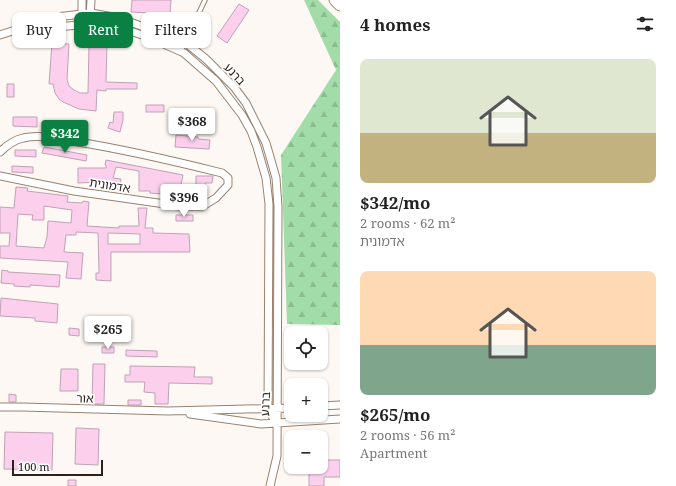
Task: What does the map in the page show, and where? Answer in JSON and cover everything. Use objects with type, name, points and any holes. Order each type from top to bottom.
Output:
[{"type":"main road","points":[[335,0],[340,5]]},
{"type":"street","points":[[82,0],[82,12]]},
{"type":"street","points":[[91,0],[91,12]]},
{"type":"street","name":"ברנע","points":[[3,34],[56,18],[74,15]]},
{"type":"street","name":"ברנע","points":[[3,34],[74,26]]},
{"type":"street","name":"ברנע","points":[[133,32],[181,52],[216,81],[242,115],[251,131],[264,172],[269,204],[268,409],[276,424]]},
{"type":"street","name":"ברנע","points":[[192,48],[206,59],[234,87],[246,103],[266,142],[276,178],[278,206],[276,424]]},
{"type":"street","name":"אדמונית","points":[[0,152],[6,146],[23,138],[45,137],[117,148],[160,157],[222,173],[228,178],[228,185],[216,198],[203,206],[179,206],[74,191],[0,176]]},
{"type":"street","points":[[264,172],[273,168]]},
{"type":"street","points":[[328,406],[340,405]]},
{"type":"street","name":"אור","points":[[0,407],[168,411]]},
{"type":"street","points":[[168,411],[284,408]]},
{"type":"street","points":[[168,411],[261,424],[340,420]]},
{"type":"street","points":[[270,486],[277,456],[280,430],[284,425],[291,423]]},
{"type":"street","points":[[276,424],[277,456]]},
{"type":"lane","points":[[199,12],[205,0]]},
{"type":"lane","points":[[181,52],[182,48]]},
{"type":"green space","points":[[304,0],[318,0],[340,22],[340,325],[287,324],[281,155],[336,70]]},
{"type":"building","points":[[132,0],[171,0],[170,12],[131,12]]},
{"type":"building","points":[[239,4],[249,10],[227,43],[217,36]]},
{"type":"building","points":[[66,44],[69,44],[67,79],[69,86],[74,90],[80,93],[88,93],[89,48],[107,48],[106,82],[137,83],[137,89],[106,89],[106,91],[97,90],[96,111],[79,109],[63,102],[55,93],[53,84],[49,84],[52,48],[66,48]]},
{"type":"building","points":[[7,84],[14,84],[14,97],[7,97]]},
{"type":"building","points":[[146,105],[164,105],[164,112],[146,112]]},
{"type":"building","points":[[114,112],[123,112],[120,132],[108,128],[110,122],[113,123]]},
{"type":"building","points":[[13,117],[37,117],[37,127],[13,126]]},
{"type":"building","points":[[176,135],[198,137],[198,139],[210,140],[209,149],[175,147]]},
{"type":"building","points":[[44,147],[87,155],[86,161],[42,153]]},
{"type":"building","points":[[15,150],[36,150],[36,157],[15,156]]},
{"type":"building","points":[[106,160],[183,175],[181,185],[196,185],[196,176],[213,176],[212,183],[205,183],[205,195],[189,194],[189,198],[185,198],[185,196],[150,193],[150,191],[139,191],[139,171],[116,167],[113,178],[121,179],[120,189],[116,189],[116,184],[98,181],[78,183],[78,168],[106,168]]},
{"type":"building","points":[[12,166],[33,167],[33,173],[12,172]]},
{"type":"building","points":[[16,187],[28,188],[27,191],[68,196],[67,202],[89,202],[87,226],[119,228],[119,226],[139,226],[138,208],[147,208],[145,228],[153,228],[153,233],[189,234],[190,252],[111,252],[111,281],[96,280],[96,273],[99,273],[98,233],[76,232],[76,235],[66,235],[64,252],[83,253],[81,279],[66,278],[68,262],[0,258],[0,246],[9,246],[10,233],[0,233],[0,207],[14,208]],"holes":[[[44,206],[72,210],[71,223],[48,221],[47,237],[44,248],[16,246],[18,214],[33,215],[32,220],[44,220]],[[108,233],[140,234],[140,244],[108,244]]]},
{"type":"building","points":[[176,215],[193,215],[193,221],[176,221]]},
{"type":"building","points":[[2,270],[8,272],[60,275],[59,287],[30,285],[30,287],[14,286],[14,284],[1,283]]},
{"type":"building","points":[[1,298],[58,304],[57,323],[35,321],[35,318],[0,316]]},
{"type":"building","points":[[69,328],[79,329],[79,336],[69,335]]},
{"type":"building","points":[[99,328],[115,329],[115,338],[99,338]]},
{"type":"building","points":[[102,347],[114,347],[114,353],[102,353]]},
{"type":"building","points":[[126,350],[157,351],[157,357],[126,356]]},
{"type":"building","points":[[93,364],[105,364],[104,404],[92,404]]},
{"type":"building","points":[[130,366],[195,367],[194,377],[212,377],[212,384],[169,383],[168,404],[155,404],[155,393],[144,392],[145,382],[125,382],[125,375],[130,375]]},
{"type":"building","points":[[61,369],[78,369],[78,391],[60,391]]},
{"type":"building","points":[[9,394],[16,395],[16,402],[9,402]]},
{"type":"building","points":[[128,400],[141,400],[141,405],[128,405]]},
{"type":"building","points":[[76,428],[99,429],[98,465],[75,464]]},
{"type":"building","points":[[5,432],[53,433],[52,470],[4,469]]},
{"type":"building","points":[[328,460],[340,460],[340,477],[324,477],[324,486],[309,486],[309,474],[328,474]]},
{"type":"building","points":[[68,480],[76,480],[76,486],[68,486]]}]
